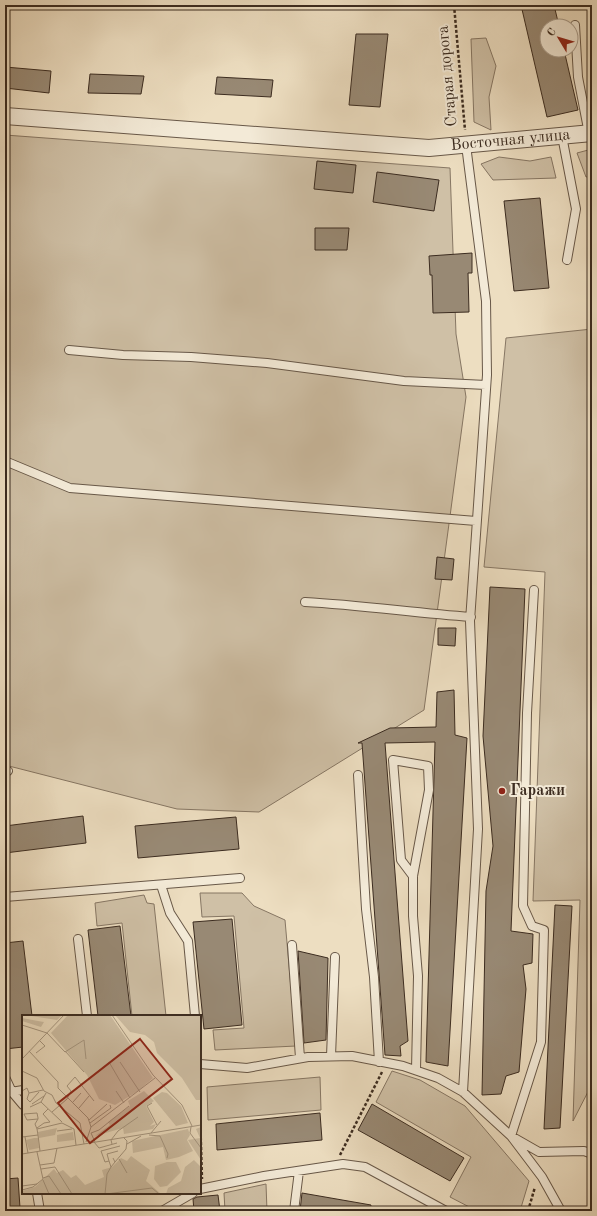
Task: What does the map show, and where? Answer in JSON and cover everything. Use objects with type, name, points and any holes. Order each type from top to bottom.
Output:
[{"type":"street","name":"Восточная улица","points":[[5,116],[429,148],[590,134]]},
{"type":"lane","points":[[577,58],[578,77],[590,134]]},
{"type":"lane","points":[[562,136],[576,209],[568,260]]},
{"type":"lane","points":[[463,1092],[478,829],[471,617],[476,521],[486,385],[486,301],[466,145]]},
{"type":"lane","points":[[69,350],[123,355],[199,358],[267,363],[404,380],[486,385]]},
{"type":"lane","points":[[5,461],[70,488],[476,521]]},
{"type":"lane","points":[[511,1136],[541,1042],[544,930],[532,926],[523,906],[527,713],[534,590]]},
{"type":"lane","points":[[305,602],[351,604],[390,610],[471,617]]},
{"type":"lane","points":[[413,876],[401,860],[393,760],[428,766],[429,790],[413,876],[413,916],[418,976],[416,1070]]},
{"type":"lane","points":[[358,775],[366,909],[382,1063]]},
{"type":"lane","points":[[5,897],[240,878]]},
{"type":"lane","points":[[161,885],[170,913],[188,941],[195,1015]]},
{"type":"lane","points":[[78,939],[87,1015]]},
{"type":"lane","points":[[292,945],[300,1058]]},
{"type":"lane","points":[[331,1056],[335,957]]},
{"type":"lane","points":[[201,1064],[247,1068],[300,1058],[352,1056],[416,1070],[438,1078],[463,1092],[511,1136],[539,1173],[561,1211]]},
{"type":"lane","points":[[5,1077],[9,1092],[22,1104]]},
{"type":"lane","points":[[9,1092],[22,1090]]},
{"type":"lane","points":[[511,1136],[539,1152],[584,1151],[592,1154]]},
{"type":"lane","points":[[201,1188],[343,1164],[366,1167],[446,1211]]},
{"type":"lane","points":[[294,1211],[299,1171]]},
{"type":"lane","points":[[37,1194],[40,1211]]},
{"type":"lane","points":[[162,1211],[165,1211],[191,1194]]},
{"type":"path","name":"Старая дорога","points":[[454,5],[466,145]]},
{"type":"path","points":[[334,1166],[382,1063]]},
{"type":"path","points":[[528,1211],[539,1173]]},
{"type":"shaded area","points":[[486,38],[496,66],[489,97],[491,130],[474,122],[471,39]]},
{"type":"shaded area","points":[[5,135],[450,168],[456,334],[466,397],[424,710],[259,812],[177,809],[5,765]]},
{"type":"shaded area","points":[[592,149],[592,176],[586,177],[577,153]]},
{"type":"shaded area","points":[[499,157],[530,161],[551,157],[556,178],[493,180],[481,164]]},
{"type":"shaded area","points":[[592,329],[592,1084],[573,1121],[580,900],[533,901],[545,572],[484,567],[506,338]]},
{"type":"shaded area","points":[[200,893],[242,893],[254,906],[285,920],[296,1046],[215,1050],[213,1030],[244,1028],[234,916],[202,917]]},
{"type":"shaded area","points":[[144,895],[147,903],[154,904],[166,1015],[132,1015],[122,923],[97,926],[95,903]]},
{"type":"shaded area","points":[[392,1071],[420,1080],[465,1106],[529,1181],[520,1211],[477,1211],[450,1197],[471,1157],[376,1102]]},
{"type":"shaded area","points":[[320,1077],[321,1110],[208,1120],[207,1087]]},
{"type":"shaded area","points":[[266,1184],[267,1211],[225,1211],[224,1193]]},
{"type":"building","points":[[521,5],[554,5],[557,18],[539,18],[539,58],[566,58],[578,110],[547,117]]},
{"type":"building","points":[[356,34],[388,34],[380,107],[349,105]]},
{"type":"building","points":[[5,67],[51,71],[49,93],[5,88]]},
{"type":"building","points":[[90,74],[144,76],[141,94],[88,93]]},
{"type":"building","points":[[217,77],[273,80],[271,97],[215,94]]},
{"type":"building","points":[[317,161],[356,165],[353,193],[314,189]]},
{"type":"building","points":[[377,172],[439,180],[434,211],[373,202]]},
{"type":"building","points":[[540,198],[549,288],[514,291],[504,201]]},
{"type":"building","points":[[315,228],[349,228],[347,250],[315,250]]},
{"type":"building","points":[[472,253],[472,273],[468,273],[469,312],[433,313],[432,275],[430,275],[429,256]]},
{"type":"building","points":[[437,557],[454,559],[452,580],[435,579]]},
{"type":"building","name":"Гаражи","points":[[490,587],[525,589],[511,931],[533,934],[532,963],[523,965],[526,989],[519,1072],[506,1076],[501,1094],[482,1095],[486,891],[493,846],[483,736]]},
{"type":"building","points":[[438,628],[456,628],[455,646],[438,645]]},
{"type":"building","points":[[454,690],[455,735],[467,738],[448,1066],[426,1062],[435,742],[385,743],[408,1041],[400,1046],[401,1056],[385,1055],[362,743],[358,743],[390,728],[436,727],[437,692]]},
{"type":"building","points":[[83,816],[86,843],[5,853],[5,826]]},
{"type":"building","points":[[236,817],[239,849],[138,858],[135,826]]},
{"type":"building","points":[[555,905],[572,906],[560,1128],[544,1129]]},
{"type":"building","points":[[232,919],[242,1025],[204,1029],[193,922]]},
{"type":"building","points":[[120,926],[131,1015],[98,1015],[88,930]]},
{"type":"building","points":[[23,941],[32,1015],[22,1015],[22,1047],[5,1049],[5,943]]},
{"type":"building","points":[[298,951],[328,958],[326,1040],[304,1043]]},
{"type":"building","points":[[372,1104],[464,1158],[450,1181],[358,1130]]},
{"type":"building","points":[[320,1113],[322,1140],[217,1150],[216,1124]]},
{"type":"building","points":[[18,1178],[20,1208],[5,1209],[5,1179]]},
{"type":"building","points":[[302,1193],[371,1205],[370,1211],[300,1211]]},
{"type":"building","points":[[218,1195],[220,1211],[194,1211],[193,1199],[197,1197]]},
{"type":"place","name":"Гаражи","points":[[502,791]]}]
